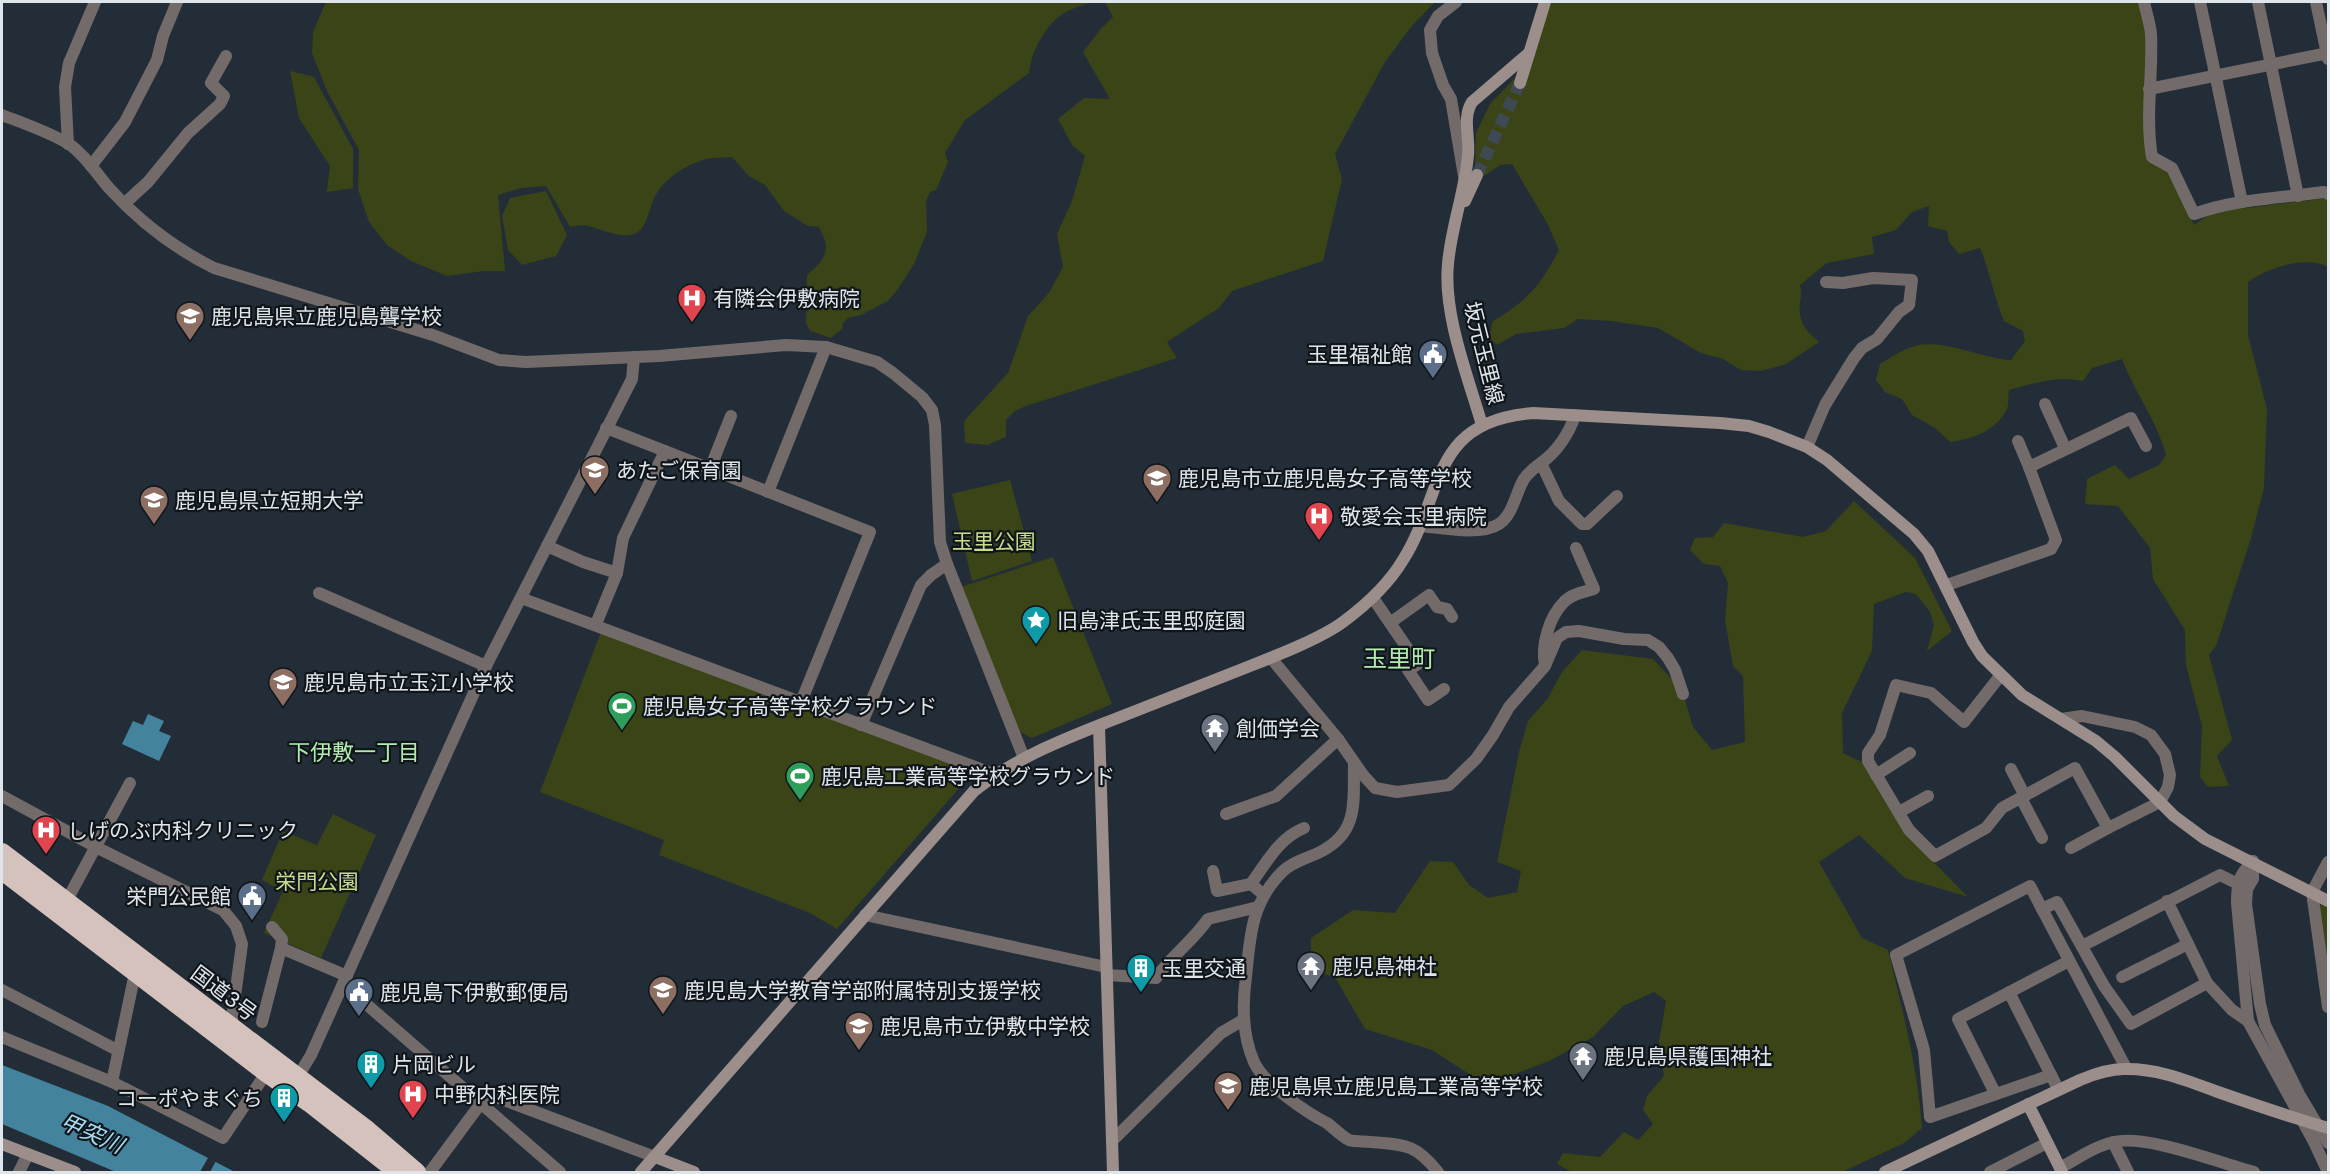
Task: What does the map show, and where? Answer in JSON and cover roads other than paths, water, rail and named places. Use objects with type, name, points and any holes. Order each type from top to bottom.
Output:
[{"type":"highway","name":"国道3号","points":[[2,852],[231,1026],[270,1066]]},
{"type":"highway","name":"国道3号","points":[[2,871],[135,973],[294,1083],[368,1130],[417,1173]]},
{"type":"highway","name":"国道3号","points":[[294,1083],[397,1173]]},
{"type":"street","points":[[68,144],[65,87],[69,63],[95,2]]},
{"type":"street","points":[[91,166],[125,122],[157,60],[163,36],[177,2]]},
{"type":"street","points":[[1456,2],[1438,16],[1430,30],[1432,53],[1443,85],[1451,99],[1464,179]]},
{"type":"street","points":[[1520,83],[1545,2]]},
{"type":"street","points":[[2144,2],[2151,33],[2149,89],[2152,157],[2172,168],[2194,214],[2213,207],[2242,202],[2324,192],[2328,194]]},
{"type":"street","points":[[2200,2],[2242,202]]},
{"type":"street","points":[[2258,2],[2298,196]]},
{"type":"street","points":[[2149,89],[2328,55],[2316,2]]},
{"type":"street","name":"坂元玉里線","points":[[1482,425],[1457,338],[1451,309],[1448,265],[1468,155],[1467,114],[1472,102],[1529,53]]},
{"type":"street","points":[[125,204],[148,182],[188,133],[220,104],[224,96],[211,84],[226,56]]},
{"type":"street","points":[[2,114],[68,144],[154,232],[214,268],[433,335],[499,360],[526,362],[634,357],[786,345],[825,347],[877,362],[911,386],[932,410],[935,425],[940,542],[1024,758]]},
{"type":"street","name":"坂元玉里線","points":[[1457,218],[1477,176]]},
{"type":"street","points":[[1807,447],[1826,405],[1854,358],[1862,348],[1877,339],[1899,312],[1909,305],[1912,280],[1873,279],[1843,283],[1826,282]]},
{"type":"street","points":[[768,492],[825,347]]},
{"type":"street","points":[[294,1083],[308,1063],[486,666],[632,378],[634,357]]},
{"type":"street","points":[[2045,404],[2066,448]]},
{"type":"street","points":[[641,1173],[974,791],[994,774],[1066,738],[1271,658],[1341,623],[1373,598],[1403,561],[1421,526],[1441,468],[1459,444],[1482,425],[1515,414],[1575,415],[1739,425],[1769,432],[1807,447],[1827,460],[1914,534],[1928,551],[1947,585],[1973,642],[2000,676],[2022,695],[2096,741],[2174,816],[2205,839],[2230,853],[2253,861],[2328,901]]},
{"type":"street","points":[[1421,526],[1462,531],[1499,524],[1505,518],[1523,481],[1534,466],[1541,463],[1570,431],[1575,415]]},
{"type":"street","points":[[710,469],[731,416]]},
{"type":"street","points":[[2029,467],[2132,418],[2146,446]]},
{"type":"street","points":[[606,428],[870,532],[801,702]]},
{"type":"street","points":[[1947,585],[2051,549],[2056,540],[2018,441]]},
{"type":"street","points":[[596,624],[617,573],[623,538],[665,451]]},
{"type":"street","points":[[1541,463],[1559,501],[1582,524],[1587,524],[1617,496]]},
{"type":"street","points":[[547,546],[583,562],[617,573]]},
{"type":"street","points":[[1545,666],[1543,654],[1546,638],[1554,617],[1564,601],[1594,588],[1576,549]]},
{"type":"street","points":[[861,725],[921,585],[947,564]]},
{"type":"street","points":[[319,593],[486,666]]},
{"type":"street","points":[[1390,623],[1429,595],[1437,607],[1447,609],[1452,617]]},
{"type":"street","points":[[521,598],[994,774]]},
{"type":"street","points":[[1373,598],[1418,664],[1408,670],[1428,700],[1444,689]]},
{"type":"street","points":[[1271,658],[1376,788],[1396,792],[1449,785],[1476,759],[1509,707],[1545,666],[1557,638],[1566,632],[1579,631],[1624,639],[1648,640],[1659,647],[1672,664],[1683,694]]},
{"type":"street","points":[[2000,676],[1964,722],[1931,693],[1896,686],[1880,735],[1868,753],[1868,761],[1909,830],[1935,856],[1986,828],[2002,808],[2075,768],[2108,828]]},
{"type":"street","points":[[2061,719],[2082,716],[2135,727],[2151,735],[2165,754],[2170,776],[2168,788],[2160,802],[2071,848]]},
{"type":"street","points":[[1099,726],[1113,1173]]},
{"type":"street","points":[[1226,814],[1276,796],[1338,739]]},
{"type":"street","points":[[1876,774],[1910,753]]},
{"type":"street","points":[[1354,763],[1353,809],[1345,832],[1323,850],[1282,872],[1264,895],[1258,907],[1252,923],[1243,1020],[1255,1064],[1308,1113],[1332,1126],[1349,1140],[1400,1145],[1414,1149],[1425,1156],[1438,1173]]},
{"type":"street","points":[[2011,769],[2043,837]]},
{"type":"street","points":[[66,902],[130,783]]},
{"type":"street","points":[[2,796],[96,847],[223,910],[236,926],[242,944],[231,1026]]},
{"type":"street","points":[[1899,812],[1928,796]]},
{"type":"street","points":[[1213,871],[1217,891],[1251,884],[1276,849],[1295,832],[1305,828]]},
{"type":"street","points":[[2253,861],[2241,873],[2236,903],[2248,1021],[2313,1140],[2328,1173]]},
{"type":"street","points":[[2253,861],[2253,879],[2247,890],[2246,904],[2265,1025],[2299,1094],[2323,1126],[2328,1143]]},
{"type":"street","points":[[2328,862],[2312,892],[2328,1007]]},
{"type":"street","points":[[2082,946],[2220,875],[2238,884]]},
{"type":"street","points":[[1251,884],[1264,895]]},
{"type":"street","points":[[2051,1075],[1930,1117],[1924,1050],[1896,955],[2030,886],[2126,1068]]},
{"type":"street","points":[[2167,901],[2207,983],[2232,1010],[2248,1021]]},
{"type":"street","points":[[2042,909],[2057,902],[2104,986],[2131,1024],[2207,983]]},
{"type":"street","points":[[865,915],[1107,971],[1156,978],[1176,953],[1196,938],[1208,919],[1258,907]]},
{"type":"street","points":[[262,1022],[282,939],[272,927]]},
{"type":"street","points":[[2122,977],[2188,944]]},
{"type":"street","points":[[281,948],[345,980],[560,1173]]},
{"type":"street","points":[[1995,1093],[1958,1019],[2069,961]]},
{"type":"street","points":[[112,1082],[135,973]]},
{"type":"street","points":[[2,990],[117,1050]]},
{"type":"street","points":[[2009,992],[2058,1089]]},
{"type":"street","points":[[1112,1141],[1221,1033],[1243,1020]]},
{"type":"street","points":[[2,1037],[112,1082],[222,1138],[270,1066]]},
{"type":"street","points":[[1885,1173],[2058,1089],[2094,1075],[2126,1068],[2176,1077],[2323,1126]]},
{"type":"street","points":[[430,1173],[481,1103],[496,1097],[694,1173]]},
{"type":"street","points":[[2028,1104],[2061,1170],[2113,1142],[2128,1140],[2142,1141],[2244,1171]]},
{"type":"street","points":[[2113,1142],[2128,1173]]},
{"type":"street","points":[[1997,1171],[2047,1143]]},
{"type":"street","points":[[2,1144],[75,1173]]},
{"type":"street","points":[[19,1173],[28,1154]]},
{"type":"water","points":[[148,714],[164,721],[159,731],[171,736],[159,761],[122,744],[133,721],[143,725]]},
{"type":"water","name":"甲突川","points":[[2,1065],[108,1106],[235,1172],[116,1172],[2,1124]]},
{"type":"tunnel","points":[[1477,175],[1520,83]]},
{"type":"place","name":"有隣会伊敷病院","points":[[692,324]]},
{"type":"place","name":"鹿児島県立鹿児島聾学校","points":[[190,342]]},
{"type":"place","name":"玉里福祉館","points":[[1433,380]]},
{"type":"place","name":"あたご保育園","points":[[595,496]]},
{"type":"place","name":"鹿児島市立鹿児島女子高等学校","points":[[1157,504]]},
{"type":"place","name":"鹿児島県立短期大学","points":[[154,526]]},
{"type":"place","name":"敬愛会玉里病院","points":[[1319,542]]},
{"type":"place","name":"旧島津氏玉里邸庭園","points":[[1036,646]]},
{"type":"place","name":"鹿児島市立玉江小学校","points":[[283,708]]},
{"type":"place","name":"鹿児島女子高等学校グラウンド","points":[[622,732]]},
{"type":"place","name":"創価学会","points":[[1215,754]]},
{"type":"place","name":"鹿児島工業高等学校グラウンド","points":[[800,802]]},
{"type":"place","name":"しげのぶ内科クリニック","points":[[46,856]]},
{"type":"place","name":"栄門公民館","points":[[252,922]]},
{"type":"place","name":"鹿児島神社","points":[[1311,992]]},
{"type":"place","name":"玉里交通","points":[[1141,994]]},
{"type":"place","name":"鹿児島大学教育学部附属特別支援学校","points":[[663,1016]]},
{"type":"place","name":"鹿児島下伊敷郵便局","points":[[359,1018]]},
{"type":"place","name":"鹿児島市立伊敷中学校","points":[[859,1052]]},
{"type":"place","name":"鹿児島県護国神社","points":[[1583,1082]]},
{"type":"place","name":"片岡ビル","points":[[371,1090]]},
{"type":"place","name":"鹿児島県立鹿児島工業高等学校","points":[[1228,1112]]},
{"type":"place","name":"中野内科医院","points":[[413,1120]]},
{"type":"place","name":"コーポやまぐち","points":[[284,1124]]},
{"type":"district","name":"玉里町","points":[[1399,658]]},
{"type":"district","name":"下伊敷一丁目","points":[[354,752]]},
{"type":"park label","name":"玉里公園","points":[[994,541]]},
{"type":"park label","name":"栄門公園","points":[[317,881]]}]
